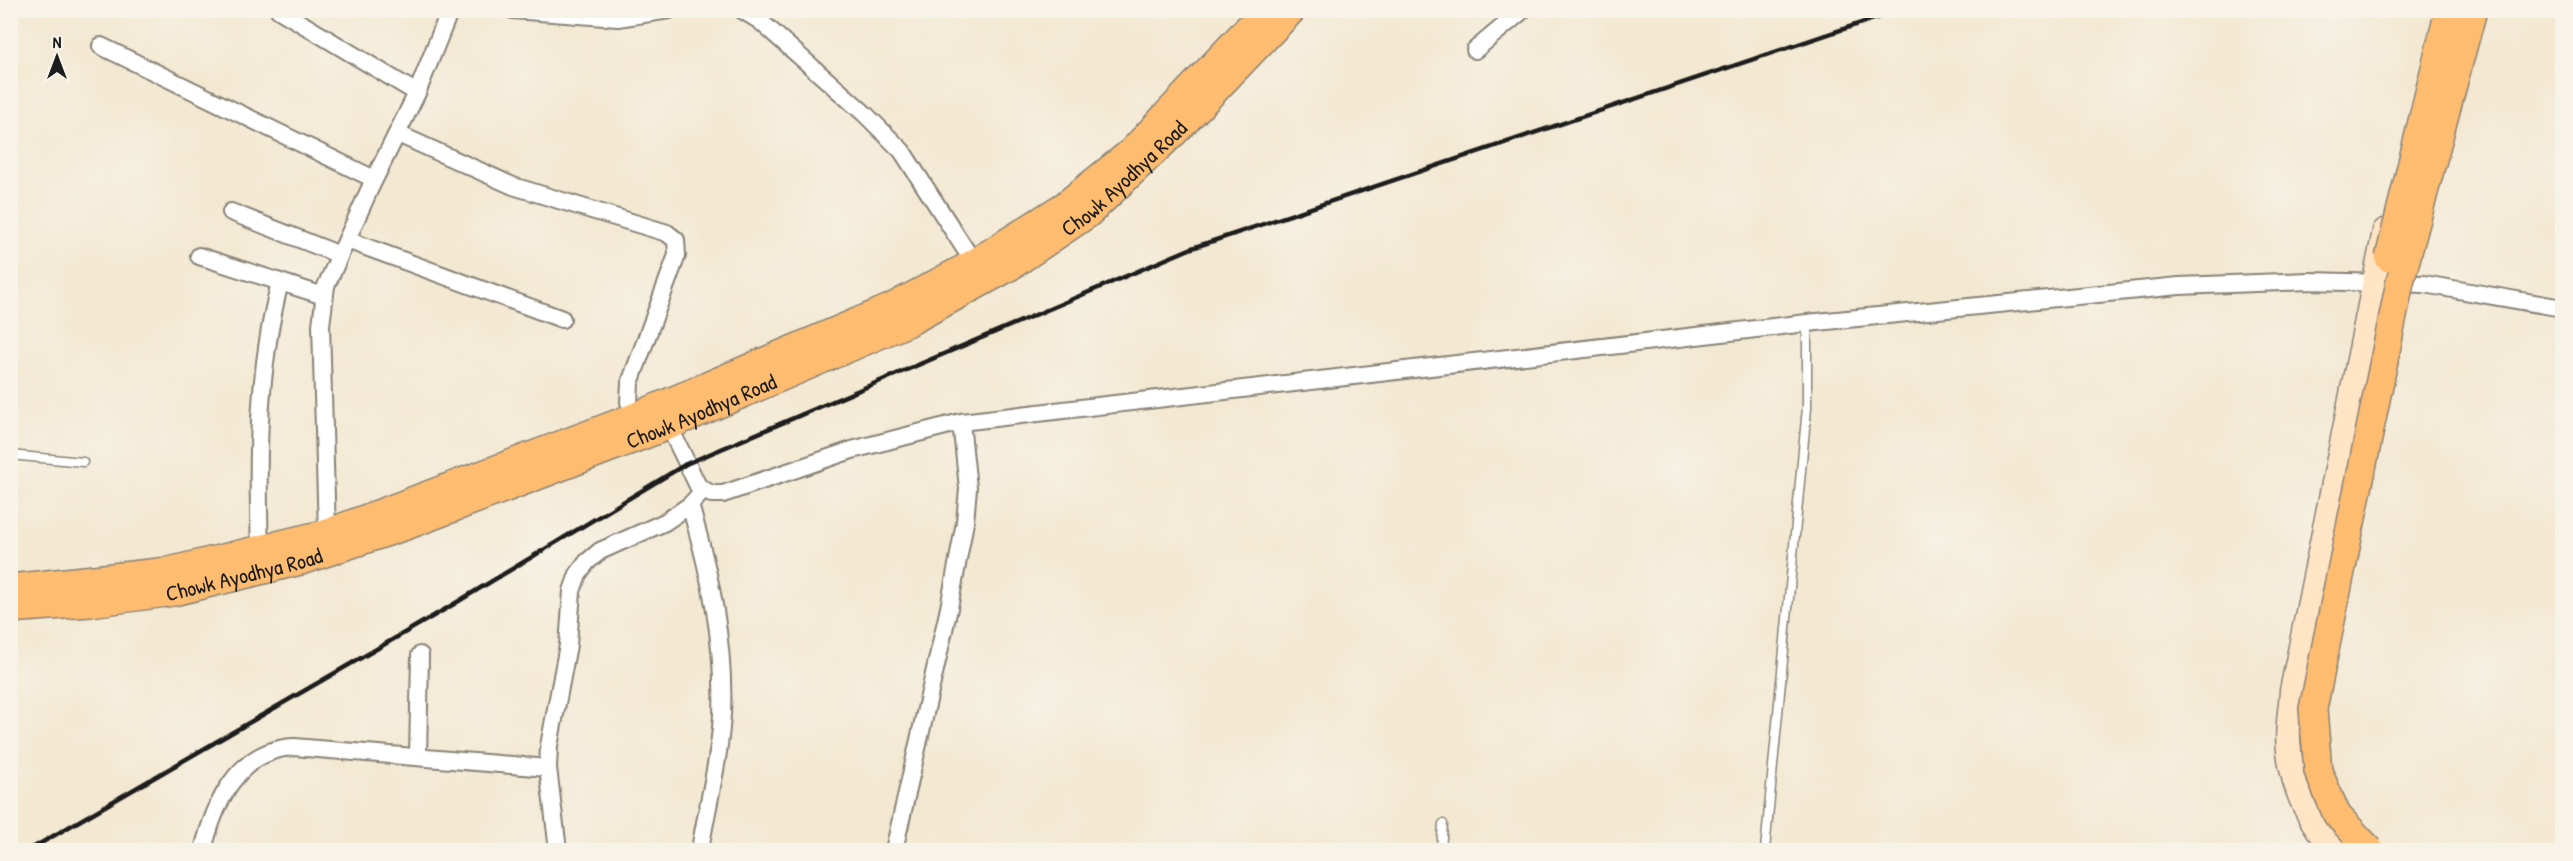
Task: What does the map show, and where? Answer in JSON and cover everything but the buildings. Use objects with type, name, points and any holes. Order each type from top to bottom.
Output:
[{"type":"main road","name":"Chowk Ayodhya Road","points":[[10,588],[169,571],[327,533],[634,417],[664,416],[892,307],[974,263],[1064,206],[1131,152],[1265,10]]},
{"type":"main road","name":"Chowk Ayodhya Road","points":[[10,609],[90,603],[174,592],[301,561],[409,525],[664,416],[907,323],[1008,268],[1088,214],[1178,129],[1292,10]]},
{"type":"main road","points":[[2350,850],[2327,825],[2312,800],[2299,738],[2299,707],[2384,280],[2449,10]]},
{"type":"main road","points":[[2370,850],[2337,815],[2318,771],[2313,710],[2400,282],[2473,10]]},
{"type":"street","points":[[279,10],[417,93]]},
{"type":"street","points":[[327,533],[321,325],[324,296],[374,179],[417,93],[450,10]]},
{"type":"street","points":[[513,10],[618,14],[669,10]]},
{"type":"street","points":[[742,10],[760,21],[785,47],[866,114],[902,151],[974,263]]},
{"type":"street","points":[[1475,50],[1505,16],[1523,10]]},
{"type":"street","points":[[2336,850],[2326,841],[2299,797],[2288,750],[2291,702],[2372,282],[2438,10]]},
{"type":"street","points":[[2385,850],[2342,801],[2332,775],[2326,731],[2326,696],[2410,284],[2482,10]]},
{"type":"street","points":[[100,46],[374,179]]},
{"type":"street","points":[[398,134],[513,186],[667,233],[676,240],[677,255],[630,383],[629,402],[634,417]]},
{"type":"street","points":[[231,212],[562,319]]},
{"type":"street","points":[[199,256],[324,296]]},
{"type":"street","points":[[664,416],[698,486],[703,491],[723,494],[852,450],[961,422],[1807,323],[2179,286],[2309,281],[2410,284],[2562,308]]},
{"type":"street","points":[[260,550],[257,455],[269,325],[280,282]]},
{"type":"street","points":[[894,850],[949,608],[965,522],[968,488],[961,422]]},
{"type":"street","points":[[558,850],[548,768],[568,645],[573,591],[578,574],[600,551],[665,522],[690,505],[703,491]]},
{"type":"street","points":[[690,505],[711,590],[721,649],[722,715],[700,850]]},
{"type":"street","points":[[418,757],[420,656]]},
{"type":"street","points":[[203,850],[208,831],[232,781],[241,769],[260,754],[274,748],[294,747],[548,768]]},
{"type":"lane","points":[[1765,850],[1807,408],[1807,323]]},
{"type":"lane","points":[[10,455],[83,462]]},
{"type":"lane","points":[[1441,850],[1443,824]]},
{"type":"railway","points":[[29,850],[449,607],[686,464],[1192,248],[1900,10]]}]
